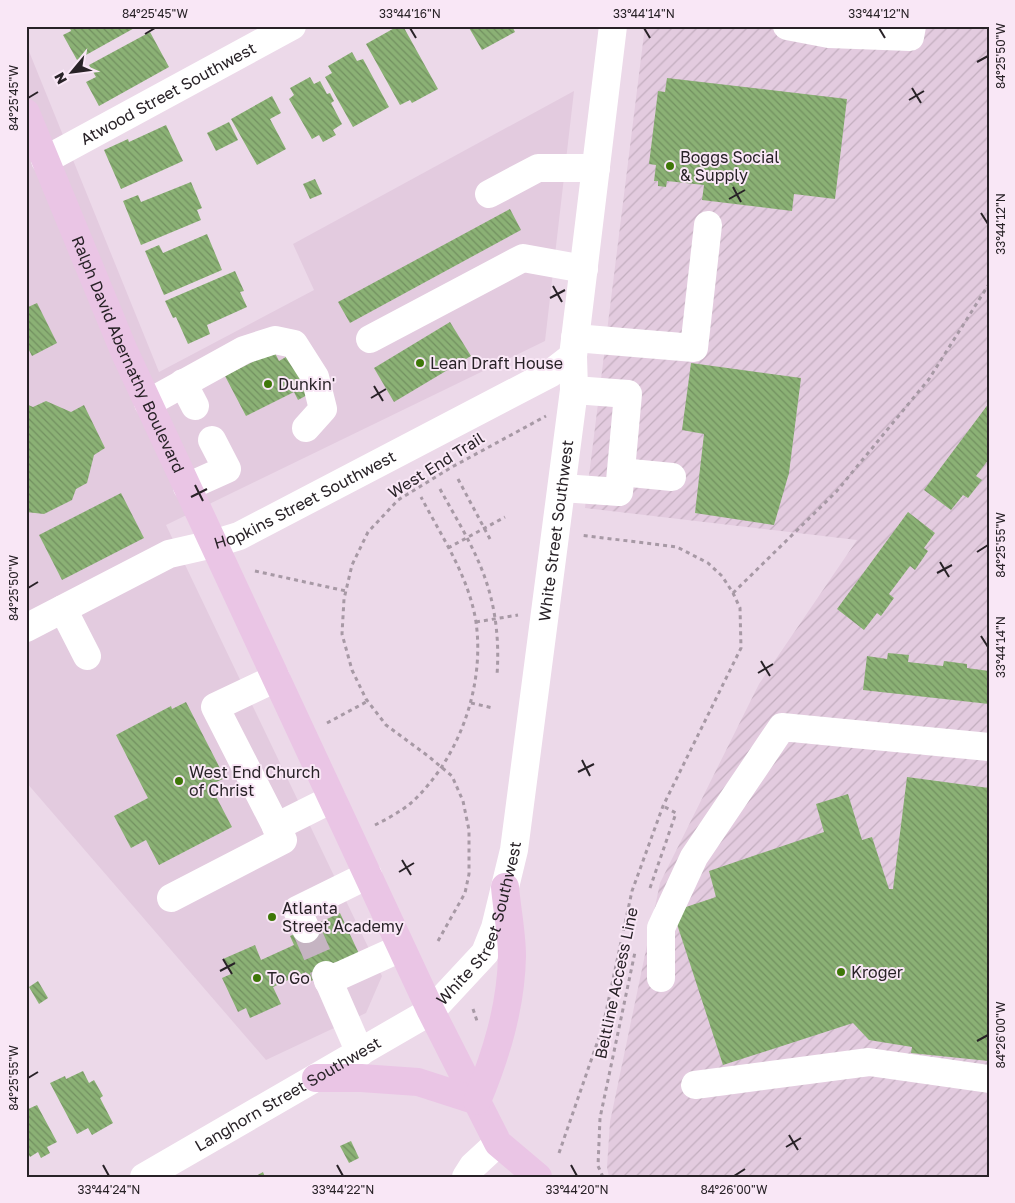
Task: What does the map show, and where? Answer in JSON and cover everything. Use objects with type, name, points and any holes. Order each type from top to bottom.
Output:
[{"type":"main road","name":"Ralph David Abernathy Boulevard","points":[[26,113],[124,351],[431,1012],[498,1142],[538,1177]]},
{"type":"main road","points":[[316,1078],[361,1078],[418,1082],[477,1101],[493,1062],[510,990],[512,954],[505,887]]},
{"type":"main road","points":[[498,1142],[514,1177]]},
{"type":"street","name":"Atwood Street Southwest","points":[[45,160],[292,26]]},
{"type":"street","name":"White Street Southwest","points":[[431,1012],[485,953],[495,928],[514,850],[574,390],[574,347],[613,26]]},
{"type":"street","points":[[790,26],[828,34],[910,37],[912,26]]},
{"type":"street","points":[[489,194],[538,168],[596,168]]},
{"type":"street","points":[[574,347],[694,348],[708,225]]},
{"type":"street","points":[[370,339],[523,258],[584,269]]},
{"type":"street","points":[[148,402],[189,395],[244,350],[275,340],[294,344],[315,377],[323,410],[306,428]]},
{"type":"street","name":"Hopkins Street Southwest","points":[[30,618],[63,609],[169,554],[239,536],[551,373],[574,347]]},
{"type":"street","points":[[562,488],[619,492],[628,394],[574,390]]},
{"type":"street","points":[[187,487],[226,469],[212,440]]},
{"type":"street","points":[[621,472],[672,477]]},
{"type":"street","points":[[63,609],[87,656]]},
{"type":"street","points":[[171,898],[283,840],[216,708],[276,678]]},
{"type":"street","points":[[661,978],[661,928],[694,857],[782,727],[989,747]]},
{"type":"street","points":[[276,827],[332,799]]},
{"type":"street","points":[[306,929],[298,910],[368,875]]},
{"type":"street","points":[[360,1053],[327,978],[401,948]]},
{"type":"street","name":"Langhorn Street Southwest","points":[[144,1177],[431,1012]]},
{"type":"street","points":[[695,1085],[869,1062],[989,1079]]},
{"type":"street","points":[[466,1177],[473,1166],[498,1142]]},
{"type":"path","points":[[733,593],[842,485],[929,379],[989,284]]},
{"type":"path","name":"West End Trail","points":[[438,941],[465,893],[469,874],[469,830],[463,801],[452,776],[386,725],[368,701],[352,670],[342,634],[346,591],[352,565],[368,532],[398,500],[548,414]]},
{"type":"path","points":[[458,479],[490,538]]},
{"type":"path","points":[[440,488],[478,561],[490,593],[496,619],[497,675]]},
{"type":"path","points":[[375,825],[410,804],[440,767],[454,744],[471,703],[476,677],[476,622],[461,572],[421,497]]},
{"type":"path","points":[[448,548],[505,517]]},
{"type":"path","points":[[559,1153],[603,1026],[632,891],[663,806],[740,648],[740,608],[722,576],[708,563],[677,547],[577,534]]},
{"type":"path","points":[[255,571],[346,591]]},
{"type":"path","points":[[476,622],[518,615]]},
{"type":"path","points":[[327,723],[368,701]]},
{"type":"path","points":[[471,703],[493,708]]},
{"type":"path","name":"Beltline Access Line","points":[[648,896],[676,813],[663,806]]},
{"type":"path","name":"Beltline Access Line","points":[[603,1177],[598,1166],[600,1118],[635,950]]},
{"type":"shaded area","points":[[645,26],[989,26],[989,1177],[609,1177],[607,1167],[610,1122],[660,883],[759,684],[857,540],[585,508]]},
{"type":"shaded area","points":[[26,44],[159,372],[314,290],[293,244],[574,91],[545,341],[166,525],[382,976],[366,1013],[266,1060],[26,782]]},
{"type":"building","points":[[69,26],[138,26],[77,60],[63,35],[71,31]]},
{"type":"building","points":[[398,26],[403,26],[438,89],[412,103],[410,100],[400,105],[366,44]]},
{"type":"building","points":[[468,26],[512,26],[515,32],[482,50]]},
{"type":"building","points":[[150,32],[169,67],[99,106],[86,82],[96,77],[89,65]]},
{"type":"building","points":[[352,52],[357,61],[363,59],[389,107],[353,127],[325,77],[332,73],[328,66]]},
{"type":"building","points":[[310,77],[314,84],[320,81],[327,94],[330,93],[334,101],[331,103],[342,124],[333,130],[336,135],[323,142],[319,135],[312,139],[289,99],[294,95],[290,88]]},
{"type":"building","points":[[667,78],[847,99],[835,199],[794,194],[792,211],[702,200],[704,185],[667,181],[666,187],[658,186],[658,181],[654,181],[656,165],[649,164],[658,91],[665,92]]},
{"type":"building","points":[[272,96],[281,113],[270,119],[286,149],[257,165],[231,119]]},
{"type":"building","points":[[229,122],[238,140],[216,151],[207,133]]},
{"type":"building","points":[[166,125],[183,161],[121,189],[104,150],[128,139],[129,142]]},
{"type":"building","points":[[315,179],[322,194],[310,199],[303,184]]},
{"type":"building","points":[[191,182],[202,208],[197,210],[201,220],[141,245],[123,201],[138,195],[141,202]]},
{"type":"building","points":[[510,209],[521,230],[350,323],[338,302]]},
{"type":"building","points":[[207,234],[222,270],[164,295],[145,251],[159,245],[163,253]]},
{"type":"building","points":[[235,271],[244,291],[240,292],[247,307],[207,325],[210,334],[188,344],[176,317],[173,318],[165,301]]},
{"type":"building","points":[[37,303],[57,343],[32,356],[29,350],[26,351],[26,308]]},
{"type":"building","name":"Lean Draft House","points":[[450,322],[471,356],[394,402],[374,368]]},
{"type":"building","name":"Dunkin'","points":[[274,351],[279,361],[291,354],[311,393],[298,400],[294,392],[246,416],[225,376]]},
{"type":"building","points":[[691,363],[801,378],[789,473],[774,525],[695,513],[704,434],[682,430]]},
{"type":"building","points":[[46,401],[71,412],[84,405],[105,448],[94,455],[87,483],[76,489],[72,500],[44,514],[26,512],[26,404],[33,407]]},
{"type":"building","points":[[989,403],[989,459],[976,476],[982,480],[968,498],[963,495],[951,510],[924,490]]},
{"type":"building","points":[[121,493],[144,538],[62,580],[39,535]]},
{"type":"building","points":[[908,512],[935,533],[924,548],[928,551],[915,570],[910,566],[889,594],[894,598],[881,616],[877,613],[864,630],[837,609]]},
{"type":"building","points":[[888,653],[909,655],[908,662],[943,666],[944,661],[967,664],[967,668],[989,671],[989,704],[863,690],[867,656],[887,659]]},
{"type":"building","name":"West End Church of Christ","points":[[186,702],[225,778],[210,785],[232,827],[159,865],[146,840],[131,848],[114,816],[148,798],[116,735],[171,706],[172,709]]},
{"type":"building","name":"Kroger","points":[[907,777],[989,788],[989,1061],[911,1053],[912,1047],[869,1040],[853,1023],[723,1065],[676,921],[683,908],[716,897],[709,871],[824,832],[816,804],[848,794],[862,840],[872,837],[889,889],[893,889]]},
{"type":"building","points":[[340,913],[361,958],[311,981],[306,972],[273,987],[281,1004],[250,1018],[246,1008],[238,1012],[222,978],[231,974],[223,959],[255,945],[261,960],[294,945],[290,936]]},
{"type":"building","points":[[38,981],[48,998],[39,1004],[29,987]]},
{"type":"building","points":[[83,1071],[89,1083],[94,1080],[103,1096],[100,1098],[113,1123],[92,1135],[88,1128],[77,1134],[50,1083],[65,1076],[66,1079]]},
{"type":"building","points":[[37,1105],[57,1142],[47,1147],[50,1153],[41,1158],[38,1152],[30,1157],[26,1150],[26,1110]]},
{"type":"building","points":[[351,1141],[359,1158],[349,1163],[340,1146]]},
{"type":"building","points":[[263,1172],[265,1177],[254,1177]]},
{"type":"tunnel","points":[[306,929],[326,975]]},
{"type":"place","name":"Boggs Social & Supply","points":[[670,166]]},
{"type":"place","name":"Lean Draft House","points":[[420,363]]},
{"type":"place","name":"Dunkin'","points":[[268,384]]},
{"type":"place","name":"West End Church of Christ","points":[[179,781]]},
{"type":"place","name":"Atlanta Street Academy","points":[[272,917]]},
{"type":"place","name":"Kroger","points":[[841,972]]},
{"type":"place","name":"To Go","points":[[257,978]]}]
